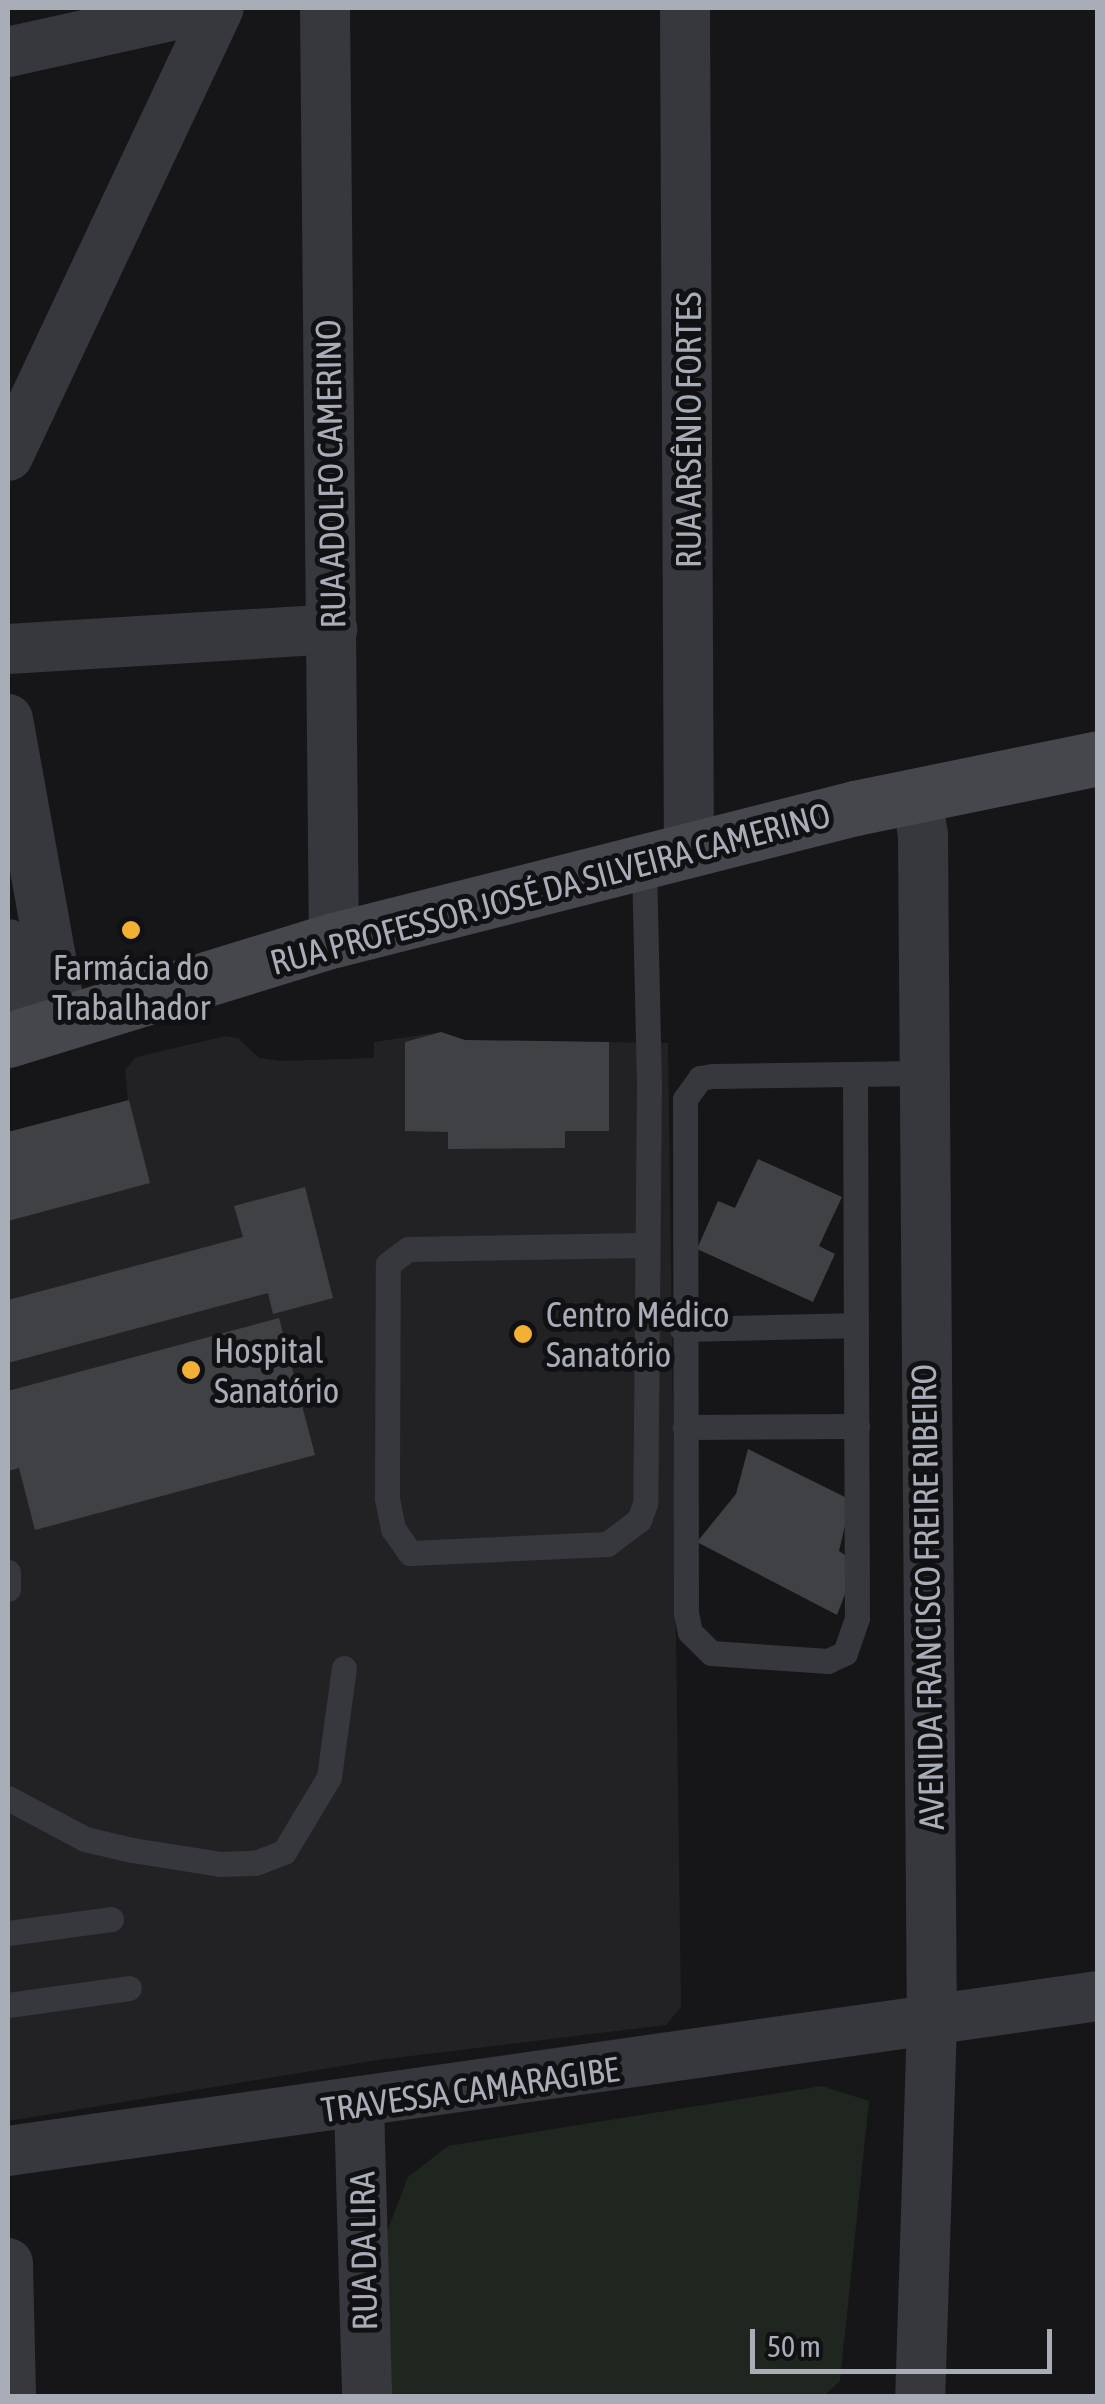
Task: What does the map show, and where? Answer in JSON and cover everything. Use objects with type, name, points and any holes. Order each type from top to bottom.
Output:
[{"type":"street","points":[[8,52],[207,8]]},
{"type":"street","points":[[8,456],[219,8]]},
{"type":"street","name":"RUA ADOLFO CAMERINO","points":[[325,8],[334,940]]},
{"type":"street","name":"RUA ARSÊNIO FORTES","points":[[666,858],[686,8]]},
{"type":"street","points":[[8,649],[332,630]]},
{"type":"street","points":[[8,719],[31,1033]]},
{"type":"street","name":"RUA PROFESSOR JOSÉ DA SILVEIRA CAMERINO","points":[[31,1033],[334,940],[917,797],[1098,758]]},
{"type":"street","name":"AVENIDA FRANCISCO FREIRE RIBEIRO","points":[[917,797],[923,835],[921,1073],[932,2022],[920,2396]]},
{"type":"street","points":[[8,944],[31,1033]]},
{"type":"street","name":"TRAVESSA CAMARAGIBE","points":[[8,2151],[360,2105],[1098,1996]]},
{"type":"street","name":"RUA DA LIRA","points":[[360,2105],[367,2396]]},
{"type":"street","points":[[8,2263],[11,2396]]},
{"type":"lane","points":[[644,1245],[408,1249],[388,1264],[386,1498],[393,1529],[410,1553],[606,1544],[639,1520],[645,1503],[644,1245],[666,858]]},
{"type":"lane","points":[[855,1078],[852,1325],[861,1598],[845,1653],[828,1661],[711,1653],[690,1632],[682,1330],[682,1120],[690,1087],[714,1076],[855,1078],[921,1073]]},
{"type":"lane","points":[[682,1330],[852,1325]]},
{"type":"lane","points":[[684,1427],[857,1426]]},
{"type":"lane","points":[[8,1572],[8,1589]]},
{"type":"lane","points":[[8,1798],[85,1838],[132,1850],[220,1864],[270,1858],[284,1852],[329,1777],[344,1668]]},
{"type":"lane","points":[[8,1933],[111,1919]]},
{"type":"lane","points":[[8,2005],[129,1988]]},
{"type":"shaded area","points":[[441,1032],[465,1040],[668,1043],[681,2007],[666,2025],[378,2060],[8,2121],[8,1132],[128,1100],[125,1070],[136,1057],[226,1036],[238,1038],[259,1058],[282,1061],[374,1058],[374,1042]]},
{"type":"shaded area","points":[[822,2086],[869,2101],[840,2381],[824,2396],[383,2396],[378,2255],[408,2177],[448,2146]]},
{"type":"building","points":[[441,1032],[465,1040],[609,1042],[609,1131],[565,1131],[565,1148],[448,1149],[448,1132],[405,1131],[405,1042]]},
{"type":"building","points":[[129,1100],[150,1183],[8,1221],[8,1132]]},
{"type":"building","points":[[758,1159],[842,1197],[819,1246],[835,1254],[813,1302],[697,1249],[718,1201],[735,1208]]},
{"type":"building","points":[[305,1187],[333,1298],[273,1314],[268,1293],[8,1363],[8,1300],[243,1237],[234,1206]]},
{"type":"building","points":[[279,1318],[315,1455],[35,1530],[19,1468],[8,1471],[8,1391]]},
{"type":"building","points":[[748,1449],[851,1500],[839,1551],[857,1563],[837,1615],[697,1542],[736,1494]]},
{"type":"place","name":"Farmácia do Trabalhador","points":[[131,930]]},
{"type":"place","name":"Centro Médico Sanatório","points":[[523,1334]]},
{"type":"place","name":"Hospital Sanatório","points":[[191,1370]]}]
